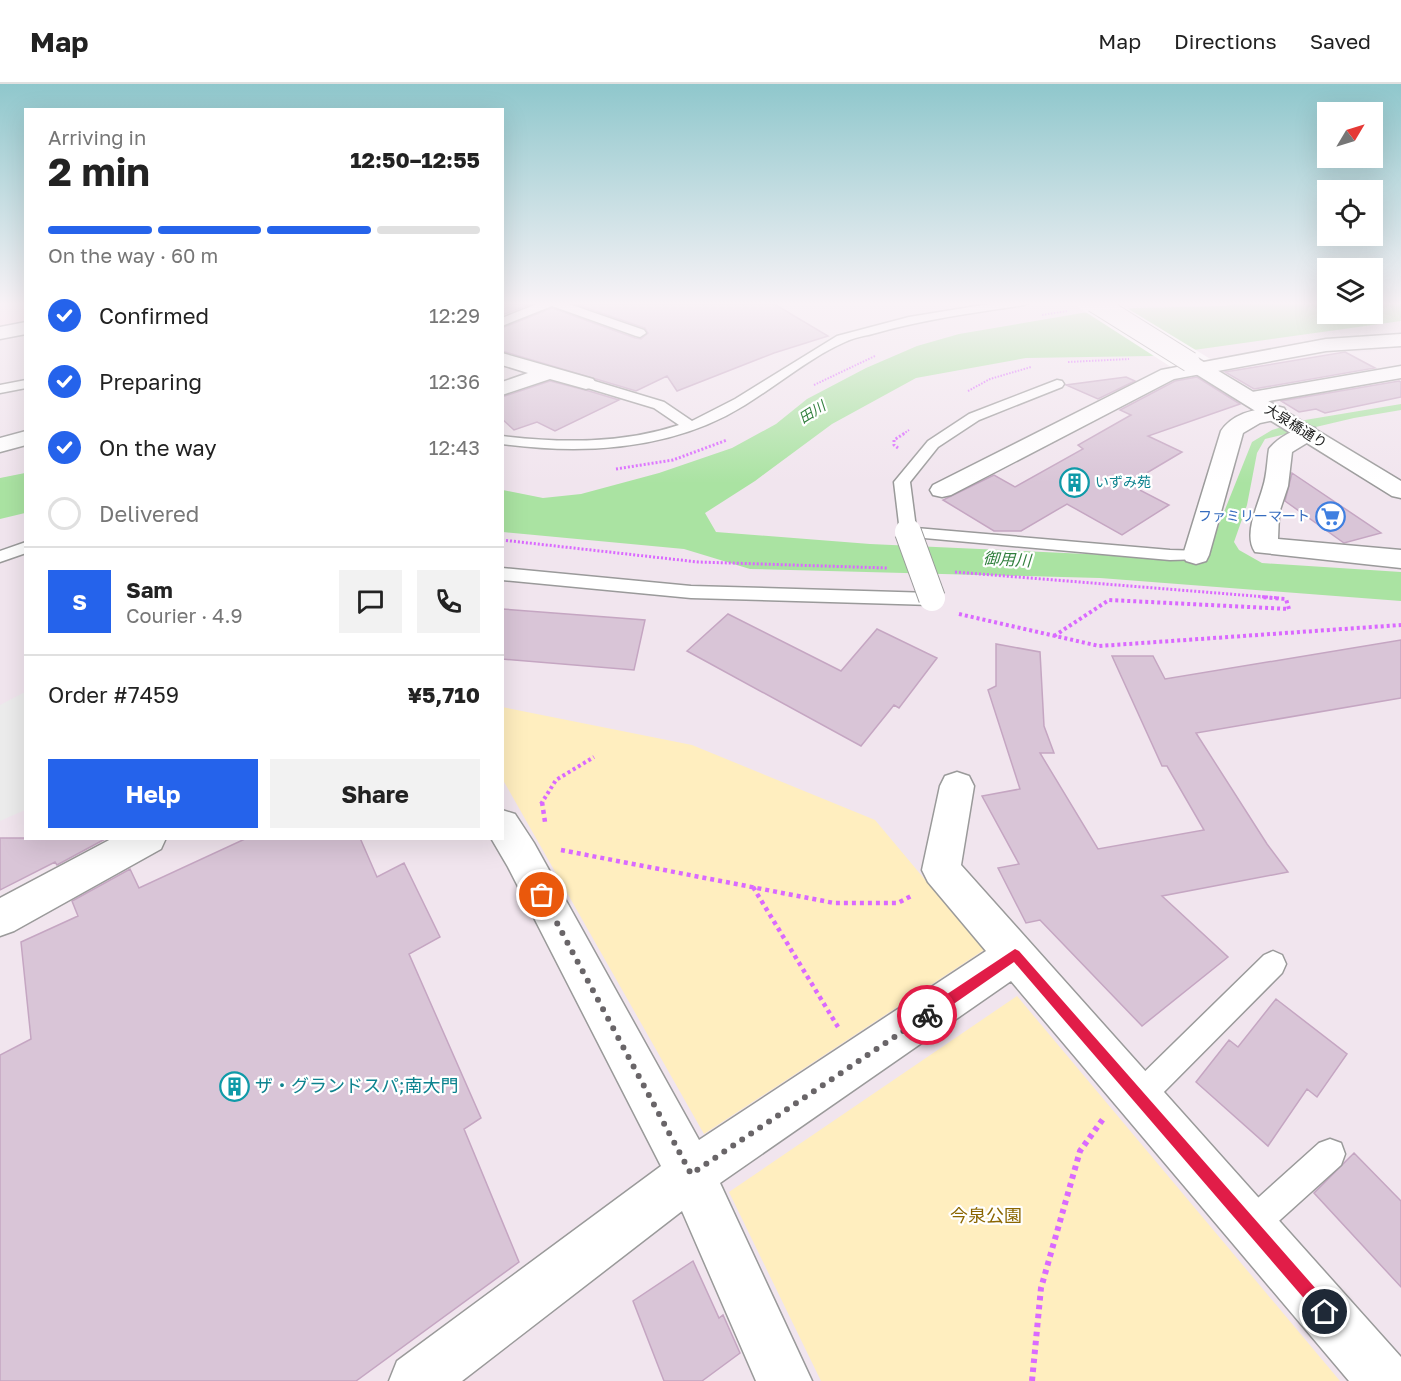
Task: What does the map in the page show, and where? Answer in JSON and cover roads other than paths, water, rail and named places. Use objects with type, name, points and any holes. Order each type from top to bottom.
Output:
[{"type":"street","points":[[515,363],[586,382]]},
{"type":"street","name":"大泉橋通り","points":[[1192,363],[1401,491]]},
{"type":"street","points":[[942,490],[1168,374],[1212,363]]},
{"type":"street","points":[[504,388],[551,372]]},
{"type":"street","points":[[1252,398],[1401,372]]},
{"type":"street","points":[[1196,555],[1232,431],[1239,422],[1276,413]]},
{"type":"street","points":[[1307,433],[1281,449],[1276,486],[1266,513],[1264,546],[1401,559]]},
{"type":"street","points":[[0,445],[24,439]]},
{"type":"street","points":[[908,532],[932,598]]},
{"type":"street","points":[[957,786],[941,870],[1385,1381]]},
{"type":"street","points":[[0,918],[144,840]]},
{"type":"street","points":[[521,842],[691,1174],[784,1381]]},
{"type":"street","points":[[417,1381],[691,1174],[1015,955]]},
{"type":"lane","points":[[504,440],[540,446],[623,442],[690,426],[725,411],[800,363]]},
{"type":"lane","points":[[586,382],[659,405],[690,426]]},
{"type":"lane","points":[[0,389],[24,384]]},
{"type":"lane","points":[[1057,384],[974,417],[933,444],[902,482],[908,532],[1170,555],[1196,555]]},
{"type":"lane","points":[[0,557],[24,548]]},
{"type":"lane","points":[[504,574],[691,592],[932,598]]},
{"type":"lane","points":[[1138,1097],[1273,964]]},
{"type":"lane","points":[[1250,1226],[1330,1154]]},
{"type":"water","points":[[879,363],[1001,363],[916,378],[832,424],[755,481],[705,513],[716,532],[870,544],[1195,559],[1210,547],[1252,442],[1272,430],[1305,420],[1401,404],[1401,410],[1354,418],[1265,439],[1257,453],[1247,505],[1234,542],[1239,550],[1262,563],[1401,572],[1401,601],[1100,578],[750,569],[684,549],[504,532],[504,490],[543,498],[581,494],[659,473],[732,448],[776,424],[807,399]]},
{"type":"water","points":[[24,473],[24,513],[0,519],[0,478]]},
{"type":"place","name":"いずみ苑","points":[[1074,482]]},
{"type":"place","name":"ファミリーマート","points":[[1331,516]]},
{"type":"place","name":"ザ・グランドスパ;南大門","points":[[234,1086]]},
{"type":"water label","name":"田川","points":[[812,412]]},
{"type":"water label","name":"御用川","points":[[1007,559]]},
{"type":"park label","name":"今泉公園","points":[[986,1216]]}]
